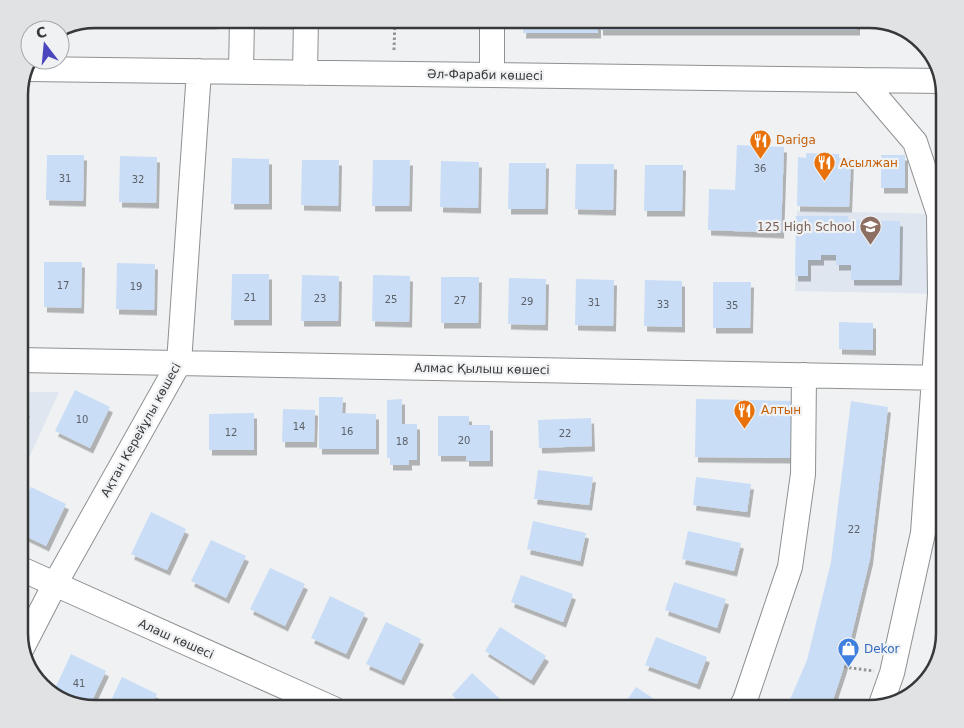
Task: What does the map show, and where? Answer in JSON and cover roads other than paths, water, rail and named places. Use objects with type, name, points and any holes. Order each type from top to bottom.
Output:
[{"type":"street","points":[[241,72],[242,28]]},
{"type":"street","points":[[305,73],[306,28]]},
{"type":"street","points":[[492,28],[492,75]]},
{"type":"street","name":"Әл-Фараби көшесі","points":[[70,70],[935,81]]},
{"type":"street","name":"Ақтан Керейұлы көшесі","points":[[28,636],[55,584],[179,363],[199,72]]},
{"type":"street","points":[[862,80],[915,142],[936,205]]},
{"type":"street","name":"Алмас Қылыш көшесі","points":[[28,360],[936,377]]},
{"type":"street","points":[[745,700],[790,568],[802,474],[804,375]]},
{"type":"street","points":[[883,699],[892,673],[923,533],[936,414]]},
{"type":"street","name":"Алаш көшесі","points":[[28,572],[314,700]]},
{"type":"place","name":"Dariga","points":[[760,159]]},
{"type":"place","name":"Асылжан","points":[[824,182]]},
{"type":"place","name":"125 High School","points":[[871,246]]},
{"type":"place","name":"Алтын","points":[[745,429]]},
{"type":"place","name":"Dekor","points":[[848,668]]}]
